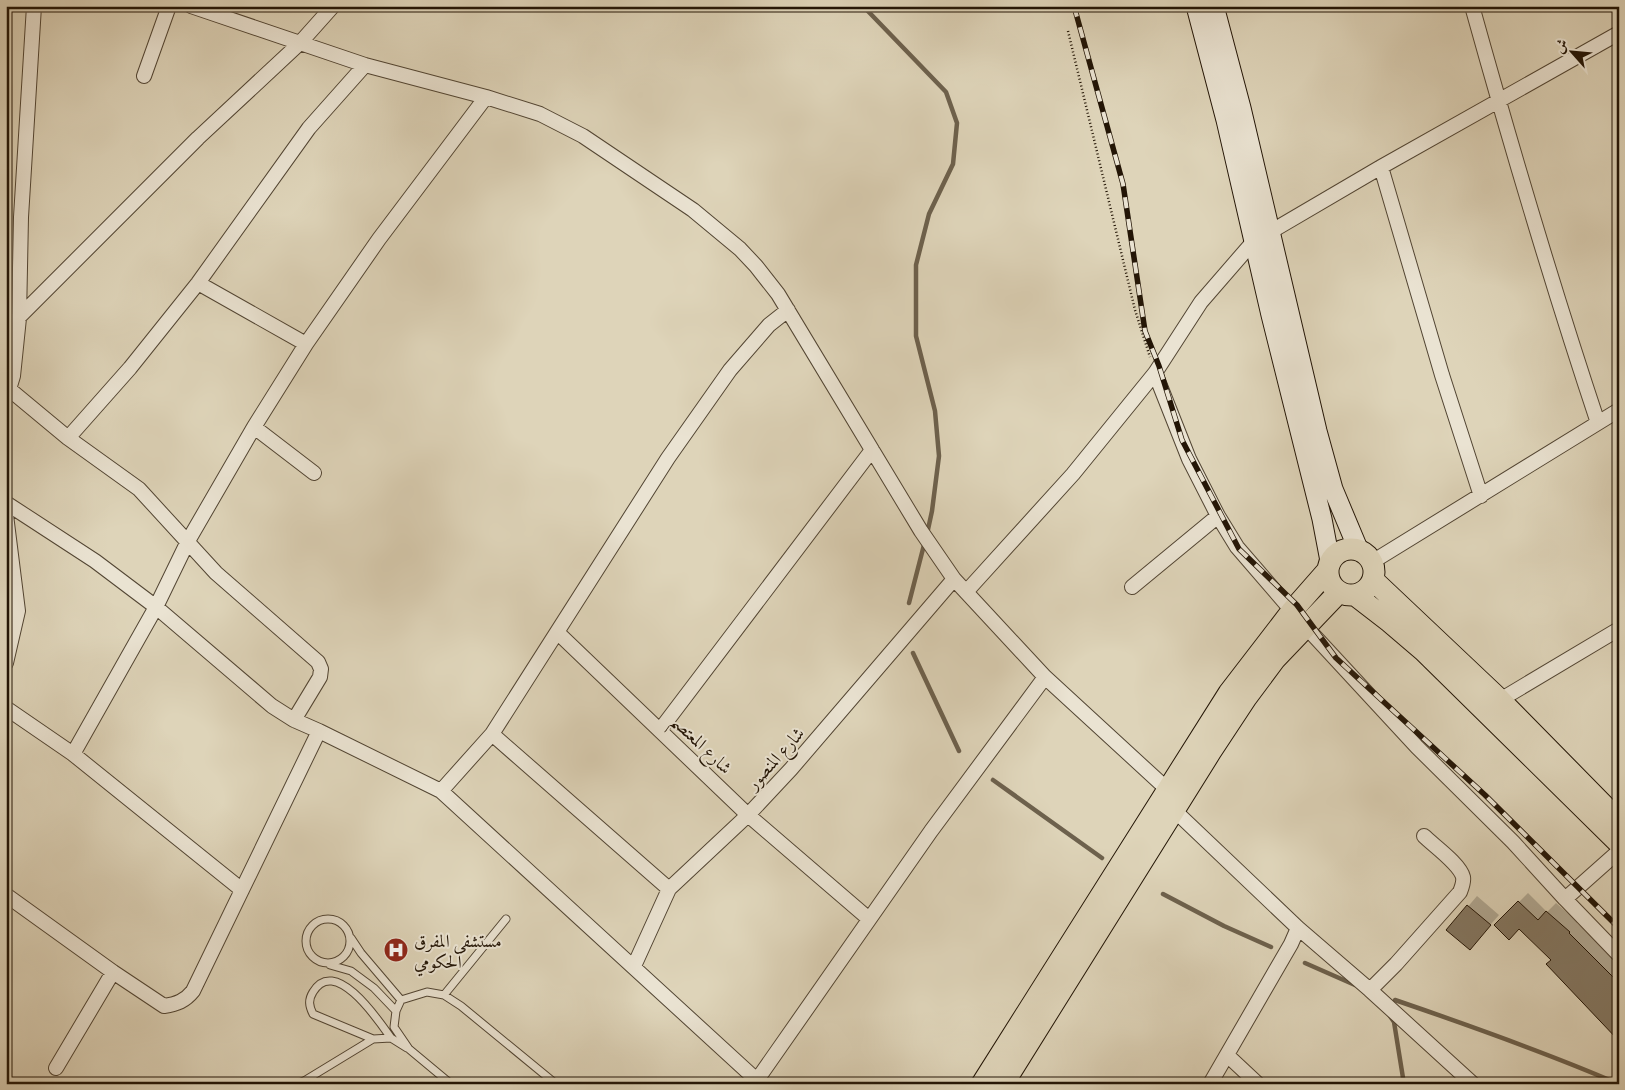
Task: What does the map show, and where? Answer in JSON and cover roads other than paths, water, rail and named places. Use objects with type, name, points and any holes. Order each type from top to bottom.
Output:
[{"type":"main road","points":[[1196,6],[1210,78],[1317,501],[1329,566],[1330,583],[1390,622],[1424,652],[1619,844]]},
{"type":"main road","points":[[1003,1084],[1246,698],[1275,659],[1306,627],[1347,594],[1366,590],[1368,564],[1333,489],[1317,431],[1269,232],[1239,99],[1214,6]]},
{"type":"main road","points":[[982,1084],[1230,693],[1336,555],[1343,551],[1351,549],[1368,564],[1619,821]]},
{"type":"street","points":[[34,6],[21,217],[19,318],[13,376],[8,393],[139,489],[216,573],[318,662],[321,669],[320,677],[294,720]]},
{"type":"street","points":[[144,76],[170,6]]},
{"type":"street","points":[[190,6],[365,65],[486,97],[540,114],[574,132],[693,210],[740,249],[756,266],[788,310],[872,450],[954,579],[1045,677],[1168,790]]},
{"type":"street","points":[[6,330],[198,138],[300,43],[333,6]]},
{"type":"street","points":[[1472,6],[1498,101],[1572,345],[1598,422]]},
{"type":"street","points":[[966,592],[1073,474],[1154,373],[1201,302],[1253,242],[1619,32]]},
{"type":"street","points":[[68,438],[130,368],[198,283],[309,128],[365,65]]},
{"type":"street","points":[[73,754],[156,607],[188,541],[254,427],[306,344],[379,239],[486,97]]},
{"type":"street","points":[[1381,167],[1439,366],[1481,496]]},
{"type":"street","points":[[198,283],[306,344]]},
{"type":"street","points":[[441,792],[492,734],[668,458],[730,370],[769,325],[788,310]]},
{"type":"street","points":[[1154,373],[1189,459],[1218,516],[1237,547],[1306,627],[1418,747],[1512,842],[1619,955]]},
{"type":"street","points":[[1368,564],[1619,410]]},
{"type":"street","points":[[254,427],[314,473]]},
{"type":"street","points":[[660,730],[872,450]]},
{"type":"street","points":[[6,503],[95,562],[156,607],[272,706],[294,720],[441,792],[759,1082],[869,919],[958,793],[1045,677]]},
{"type":"street","points":[[6,515],[18,612],[15,632],[6,663]]},
{"type":"street","points":[[1132,587],[1218,516]]},
{"type":"street","name":"شارع المنصور","points":[[634,966],[669,889],[748,816],[797,762],[954,579]]},
{"type":"street","points":[[1500,700],[1619,629]]},
{"type":"street","name":"شارع المعتصم","points":[[557,632],[748,816],[869,919]]},
{"type":"street","points":[[6,708],[73,754],[242,890]]},
{"type":"street","points":[[6,895],[164,1006],[186,1000],[193,991],[319,731]]},
{"type":"street","points":[[492,734],[669,889]]},
{"type":"street","points":[[1174,810],[1298,928],[1370,990],[1473,1084]]},
{"type":"street","points":[[1370,990],[1396,964],[1460,892],[1463,876],[1459,868],[1424,836]]},
{"type":"street","points":[[1565,899],[1619,850]]},
{"type":"street","points":[[1210,1084],[1291,944],[1298,928]]},
{"type":"street","points":[[56,1068],[113,972]]},
{"type":"street","points":[[1226,1055],[1258,1084]]},
{"type":"lane","points":[[396,1011],[374,988],[350,971],[319,962],[313,958],[308,952],[306,938],[311,926],[325,919],[333,919],[343,924],[361,953],[401,1000]]},
{"type":"lane","points":[[444,996],[506,919]]},
{"type":"lane","points":[[327,964],[335,963],[346,956],[351,938]]},
{"type":"lane","points":[[391,1038],[373,1039],[313,1014],[309,1006],[314,989],[322,983],[330,981],[342,985],[372,1012],[391,1038],[409,1049],[451,1084]]},
{"type":"lane","points":[[409,1049],[394,1027],[396,1011],[401,1000],[427,992],[444,996],[461,1006],[556,1084]]},
{"type":"lane","points":[[297,1084],[373,1039]]},
{"type":"waterway","points":[[863,6],[946,92],[957,123],[953,164],[929,214],[916,265],[916,336],[935,411],[939,456],[927,534]]},
{"type":"waterway","points":[[909,603],[925,541]]},
{"type":"waterway","points":[[913,653],[959,751]]},
{"type":"waterway","points":[[993,780],[1102,858]]},
{"type":"waterway","points":[[1163,894],[1224,926],[1271,947]]},
{"type":"waterway","points":[[1305,963],[1355,985]]},
{"type":"waterway","points":[[1395,1000],[1508,1040],[1619,1084]]},
{"type":"waterway","points":[[1390,1016],[1394,1022],[1404,1084]]},
{"type":"railway","points":[[1074,6],[1123,184],[1145,331],[1159,366],[1182,440],[1239,549],[1297,605],[1336,658],[1485,795],[1619,928]]},
{"type":"place","name":"مستشفى المفرق الحكومي","points":[[396,950]]}]
